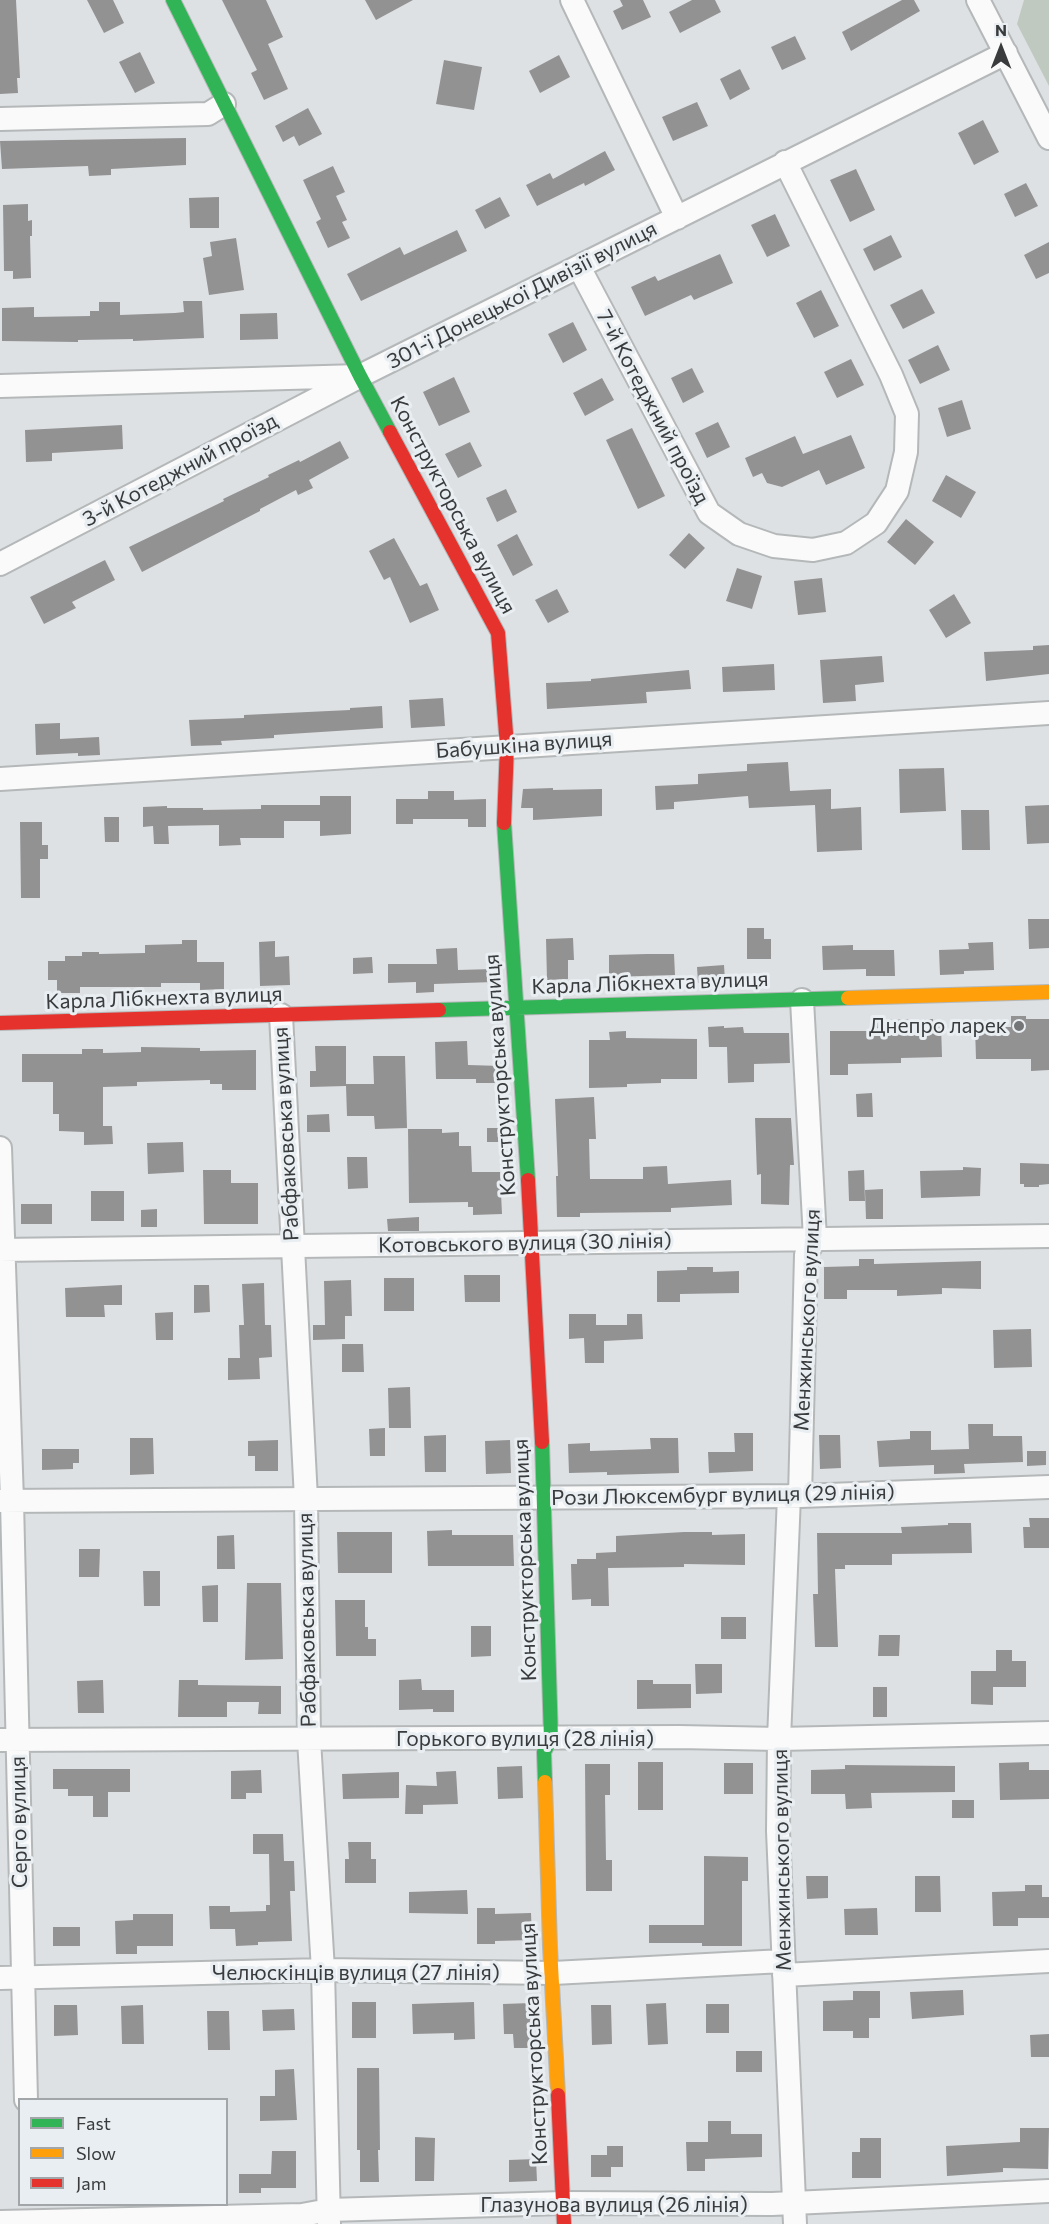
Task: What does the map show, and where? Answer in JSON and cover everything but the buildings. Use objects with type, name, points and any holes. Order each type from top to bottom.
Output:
[{"type":"street","name":"Конструкторська вулиця","points":[[173,0],[360,376],[498,633],[507,746],[503,815],[532,1243],[544,1498],[551,1739],[544,1752],[550,1947],[554,1973],[563,2214]]},
{"type":"street","points":[[572,0],[677,218]]},
{"type":"street","points":[[978,0],[1049,138]]},
{"type":"street","name":"301-ї Донецької Дивізії вулиця","points":[[0,386],[360,376],[1006,53]]},
{"type":"street","points":[[0,119],[208,114],[224,104]]},
{"type":"street","name":"7-й Котеджний проїзд","points":[[579,267],[709,513],[739,534],[774,546],[813,550],[846,543],[876,523],[897,491],[906,452],[907,414],[891,375],[785,162]]},
{"type":"street","name":"3-й Котеджний проїзд","points":[[0,564],[360,376]]},
{"type":"street","name":"Бабушкіна вулиця","points":[[0,779],[1049,713]]},
{"type":"street","name":"Карла Лібкнехта вулиця","points":[[0,1023],[1049,992]]},
{"type":"street","name":"Менжинського вулиця","points":[[795,2214],[778,1831],[779,1739],[795,1496],[806,1255],[815,1239],[802,1000]]},
{"type":"street","name":"Рабфаковська вулиця","points":[[281,1015],[291,1246],[306,1499],[309,1740],[323,1970],[329,2217]]},
{"type":"street","name":"Серго вулиця","points":[[0,1148],[9,1740],[23,1978],[26,2098]]},
{"type":"street","name":"Котовського вулиця (30 лiнiя)","points":[[1,1250],[1049,1236]]},
{"type":"street","name":"Рози Люксембург вулиця (29 лiнiя)","points":[[6,1501],[795,1496],[1049,1487]]},
{"type":"street","name":"Горького вулиця (28 лiнiя)","points":[[9,1740],[679,1737],[779,1739],[1049,1733]]},
{"type":"street","name":"Челюскінців вулиця (27 лiнiя)","points":[[0,1978],[323,1970],[554,1973],[1049,1961]]},
{"type":"street","name":"Глазунова вулиця (26 лiнiя)","points":[[0,2222],[28,2217],[795,2214],[1049,2191]]},
{"type":"shaded area","points":[[1024,0],[1049,0],[1049,86],[1017,24]]},
{"type":"traffic: fast","points":[[173,0],[390,432]]},
{"type":"traffic: fast","points":[[504,823],[528,1180]]},
{"type":"traffic: fast","points":[[439,1010],[848,998]]},
{"type":"traffic: fast","points":[[542,1442],[551,1739],[544,1752],[545,1782]]},
{"type":"traffic: slow","points":[[848,998],[1049,992]]},
{"type":"traffic: slow","points":[[545,1782],[550,1947],[558,2095]]},
{"type":"traffic: jam","points":[[390,432],[498,633],[507,746],[504,823]]},
{"type":"traffic: jam","points":[[0,1023],[439,1010]]},
{"type":"traffic: jam","points":[[528,1180],[542,1442]]},
{"type":"traffic: jam","points":[[558,2095],[564,2224]]},
{"type":"place","name":"Днепро ларек","points":[[1019,1026]]}]
